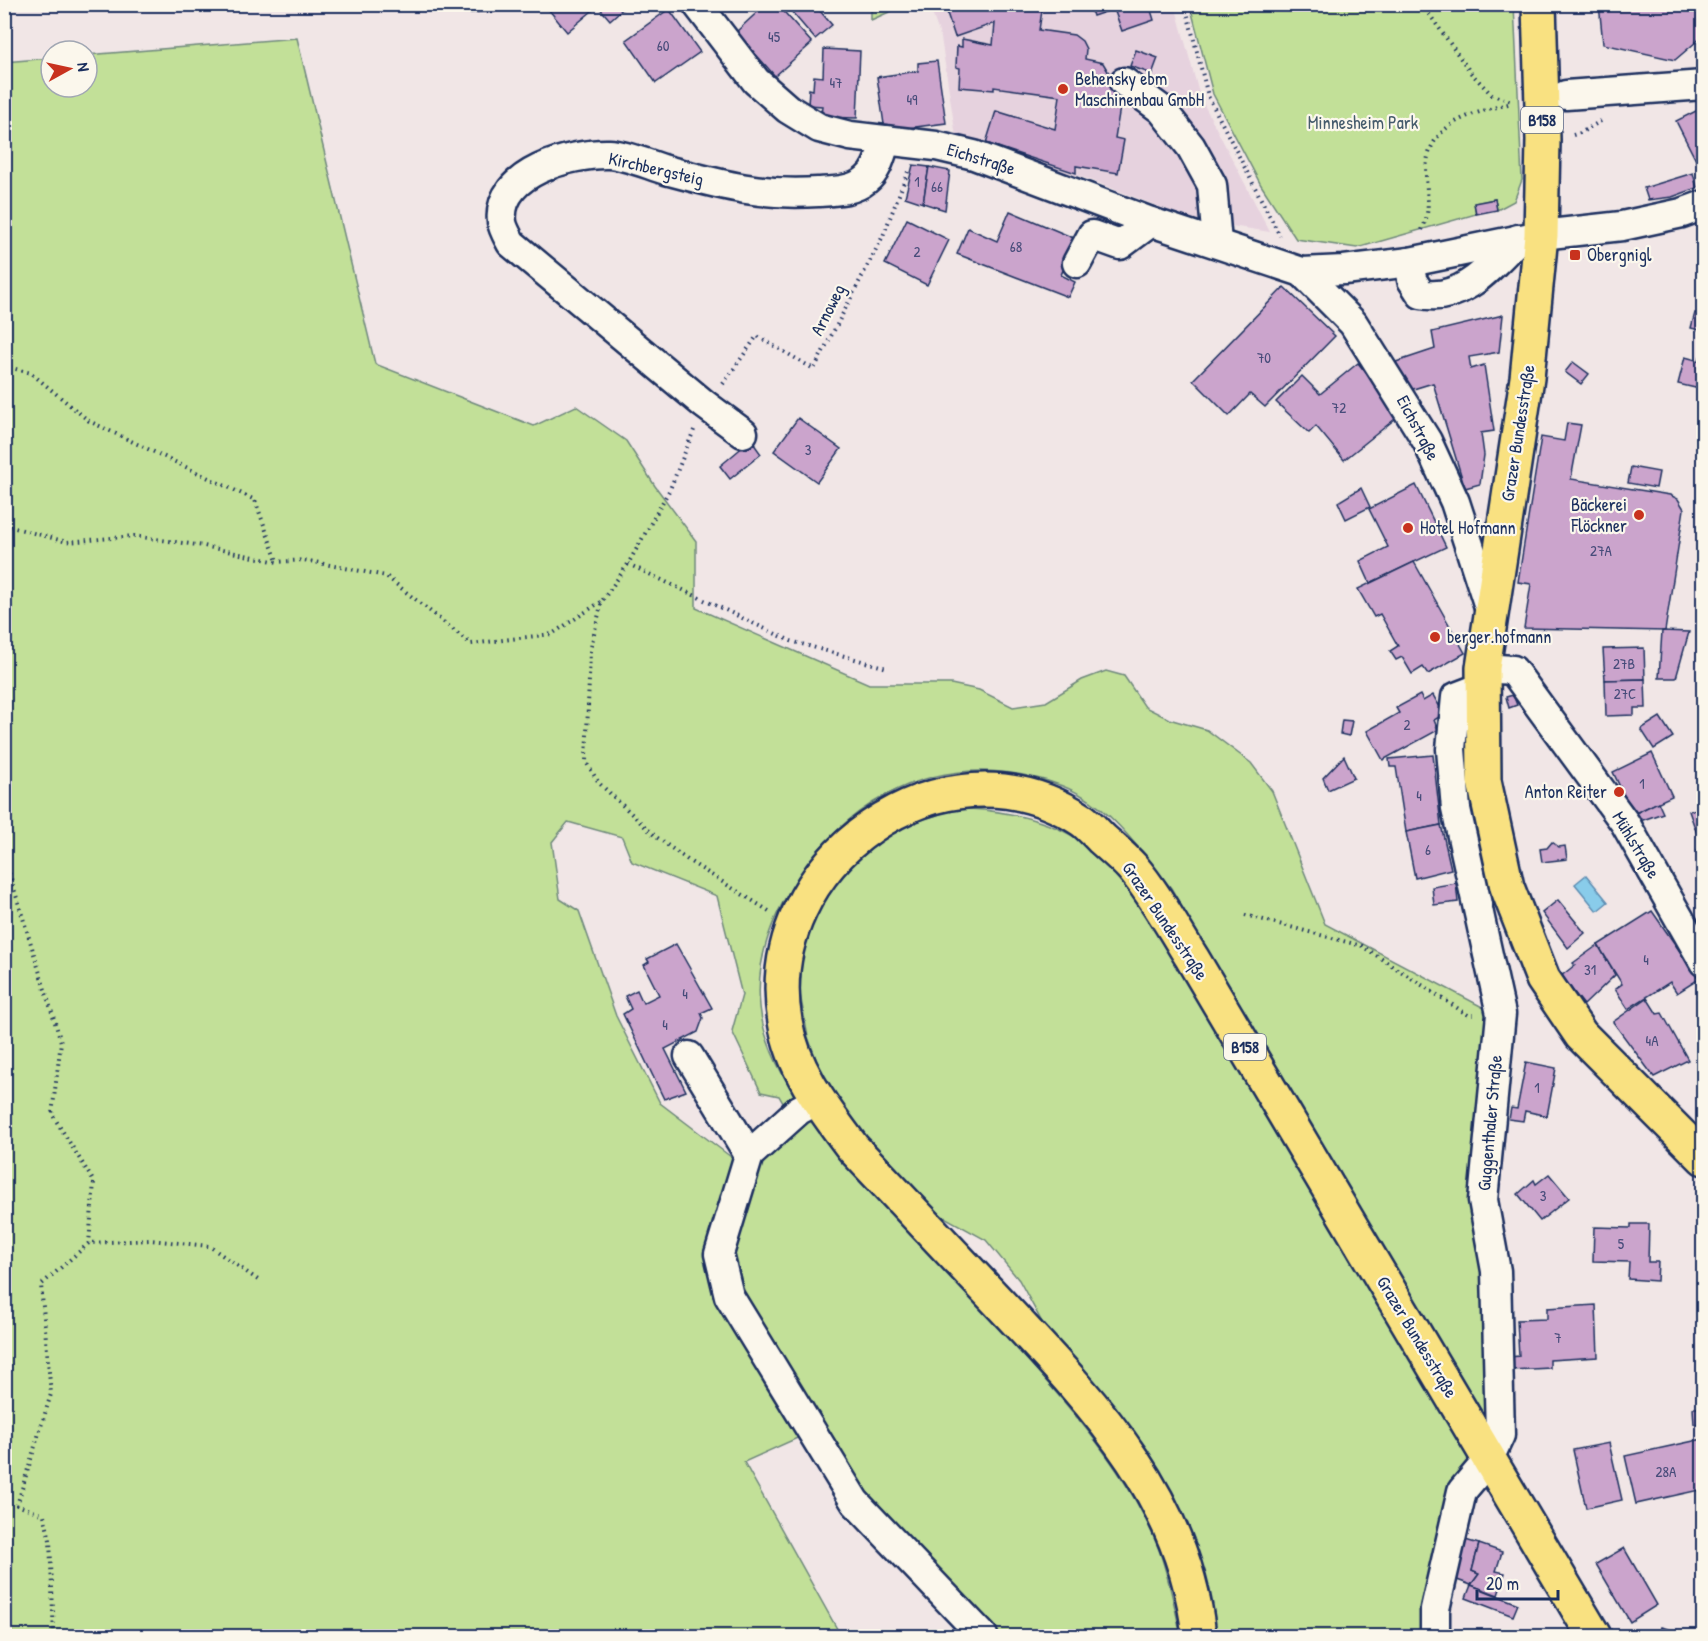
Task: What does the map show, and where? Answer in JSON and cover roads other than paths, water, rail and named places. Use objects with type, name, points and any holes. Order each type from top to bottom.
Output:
[{"type":"main road","name":"B158","points":[[1529,237],[1543,140],[1539,4]]},
{"type":"main road","name":"Grazer Bundesstraße","points":[[1529,237],[1527,378],[1490,610],[1483,678],[1486,791],[1507,887],[1544,979],[1581,1035],[1704,1158]]},
{"type":"main road","name":"Grazer Bundesstraße","points":[[1199,1636],[1185,1565],[1161,1505],[1132,1457],[1096,1408],[853,1148],[818,1100],[795,1059],[785,1021],[782,975],[792,926],[816,880],[851,840],[898,809],[954,791],[1000,789],[1040,800],[1082,820],[1132,867],[1163,912],[1594,1636]]},
{"type":"street","name":"Eichstraße","points":[[697,4],[756,81],[788,110],[832,132],[936,146],[974,155],[1151,222],[1302,272],[1344,270],[1410,262],[1529,237]]},
{"type":"street","points":[[1125,82],[1162,110],[1191,147],[1212,185],[1216,243]]},
{"type":"street","points":[[1566,95],[1704,85]]},
{"type":"street","name":"Kirchbergsteig","points":[[743,433],[704,404],[511,243],[502,222],[507,195],[528,175],[559,160],[610,154],[753,192],[793,194],[833,192],[858,186],[867,180],[875,171],[886,140]]},
{"type":"street","points":[[1410,262],[1412,280],[1421,294],[1435,297],[1451,293],[1477,279],[1529,237],[1622,226],[1682,213],[1704,205]]},
{"type":"street","points":[[1077,263],[1092,235],[1120,245],[1151,222]]},
{"type":"street","name":"Eichstraße","points":[[1302,272],[1353,322],[1427,441],[1455,502],[1490,610]]},
{"type":"street","name":"Mühlstraße","points":[[1483,678],[1513,670],[1625,823],[1704,962]]},
{"type":"street","name":"Guggenthaler Straße","points":[[1436,1636],[1435,1610],[1462,1491],[1489,1459],[1500,1435],[1496,1271],[1483,1200],[1501,1014],[1456,809],[1451,749],[1456,697],[1483,678]]},
{"type":"street","points":[[689,1056],[748,1155]]},
{"type":"street","points":[[818,1100],[799,1110],[748,1155],[719,1254],[729,1296],[855,1502],[982,1636]]},
{"type":"water","points":[[1586,875],[1608,902],[1597,911],[1575,884]]},
{"type":"place","name":"Behensky ebm Maschinenbau GmbH","points":[[1063,89]]},
{"type":"place","name":"Obergnigl","points":[[1575,255]]},
{"type":"place","name":"Bäckerei Flöckner","points":[[1639,515]]},
{"type":"place","name":"Hotel Hofmann","points":[[1408,528]]},
{"type":"place","name":"berger.hofmann","points":[[1435,637]]},
{"type":"place","name":"Anton Reiter","points":[[1619,792]]},
{"type":"park label","name":"Minnesheim Park","points":[[1363,123]]}]
